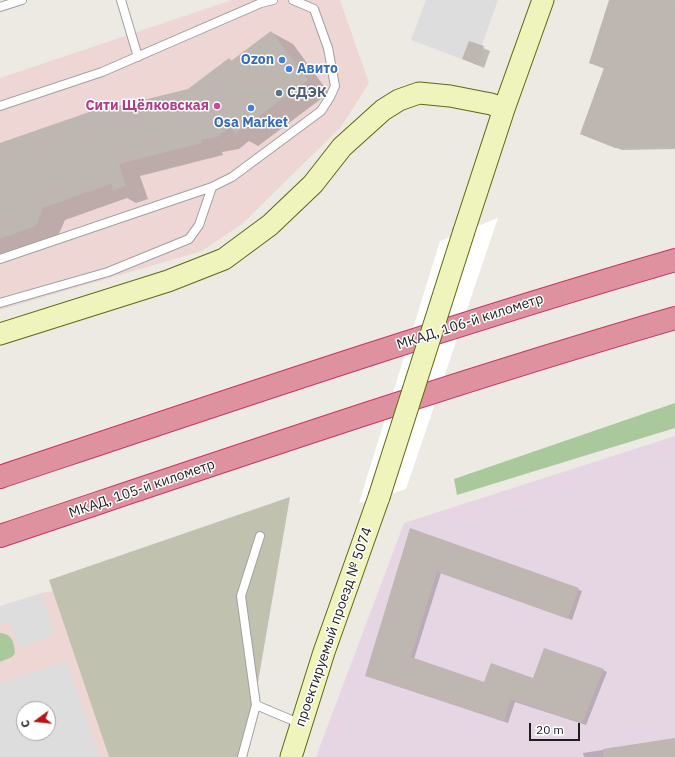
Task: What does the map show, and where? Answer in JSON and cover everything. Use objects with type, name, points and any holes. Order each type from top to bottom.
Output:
[{"type":"highway","name":"МКАД, 106-й километр","points":[[0,476],[266,387],[568,291],[675,260]]},
{"type":"highway","name":"МКАД, 105-й километр","points":[[0,536],[283,441],[584,345],[675,318]]},
{"type":"street","name":"проектируемый проезд № 5074","points":[[291,757],[324,652],[379,497],[504,109],[543,0]]},
{"type":"street","points":[[0,334],[168,281],[224,259],[270,225],[313,184],[342,147],[383,110],[399,100],[419,93],[450,96],[491,104],[504,109]]},
{"type":"lane","points":[[0,8],[22,0]]},
{"type":"lane","points":[[121,0],[138,57]]},
{"type":"lane","points":[[0,106],[102,72],[261,3],[274,0]]},
{"type":"lane","points":[[0,259],[212,187],[232,177],[321,111],[335,86],[328,48],[314,9],[292,0]]},
{"type":"lane","points":[[0,303],[108,272],[189,240],[199,225],[212,187]]},
{"type":"lane","points":[[242,757],[256,705],[241,596],[260,536]]},
{"type":"lane","points":[[256,705],[301,724]]},
{"type":"shaded area","points":[[232,0],[340,0],[369,83],[341,127],[242,224],[202,251],[0,310],[0,78]]},
{"type":"shaded area","points":[[426,0],[498,0],[475,64],[411,40]]},
{"type":"shaded area","points":[[675,436],[675,757],[316,757],[404,523]]},
{"type":"shaded area","points":[[290,497],[245,757],[109,757],[49,580]]},
{"type":"shaded area","points":[[53,591],[109,757],[0,757],[0,606]]},
{"type":"shaded area","points":[[42,593],[55,634],[19,648],[10,622],[0,625],[0,607]]},
{"type":"shaded area","points":[[67,661],[100,757],[0,757],[0,684]]},
{"type":"green space","points":[[675,403],[675,428],[457,495],[454,479]]},
{"type":"green space","points":[[0,633],[7,635],[12,639],[15,653],[12,657],[0,662]]},
{"type":"pier","points":[[498,218],[406,489],[359,503],[440,241]]},
{"type":"building","points":[[609,0],[673,0],[675,12],[675,147],[615,148],[580,134],[604,68],[589,63]]},
{"type":"building","points":[[271,31],[308,80],[235,134],[230,127],[217,137],[201,140],[202,143],[119,164],[126,186],[113,191],[111,184],[43,208],[37,224],[33,227],[0,239],[0,143],[98,109],[98,111],[188,89],[229,58],[231,61]]},
{"type":"building","points":[[469,41],[484,46],[478,65],[462,59]]},
{"type":"building","points":[[410,528],[579,588],[568,619],[437,572],[411,657],[484,682],[491,663],[533,678],[544,648],[604,669],[582,723],[511,700],[504,721],[365,676]]},
{"type":"building","points":[[675,738],[675,757],[603,757],[603,749]]},
{"type":"place","name":"Ozon","points":[[282,60]]},
{"type":"place","name":"Авито","points":[[289,69]]},
{"type":"place","name":"СДЭК","points":[[279,93]]},
{"type":"place","name":"Сити Щёлковская","points":[[217,106]]},
{"type":"place","name":"Osa Market","points":[[251,108]]}]
